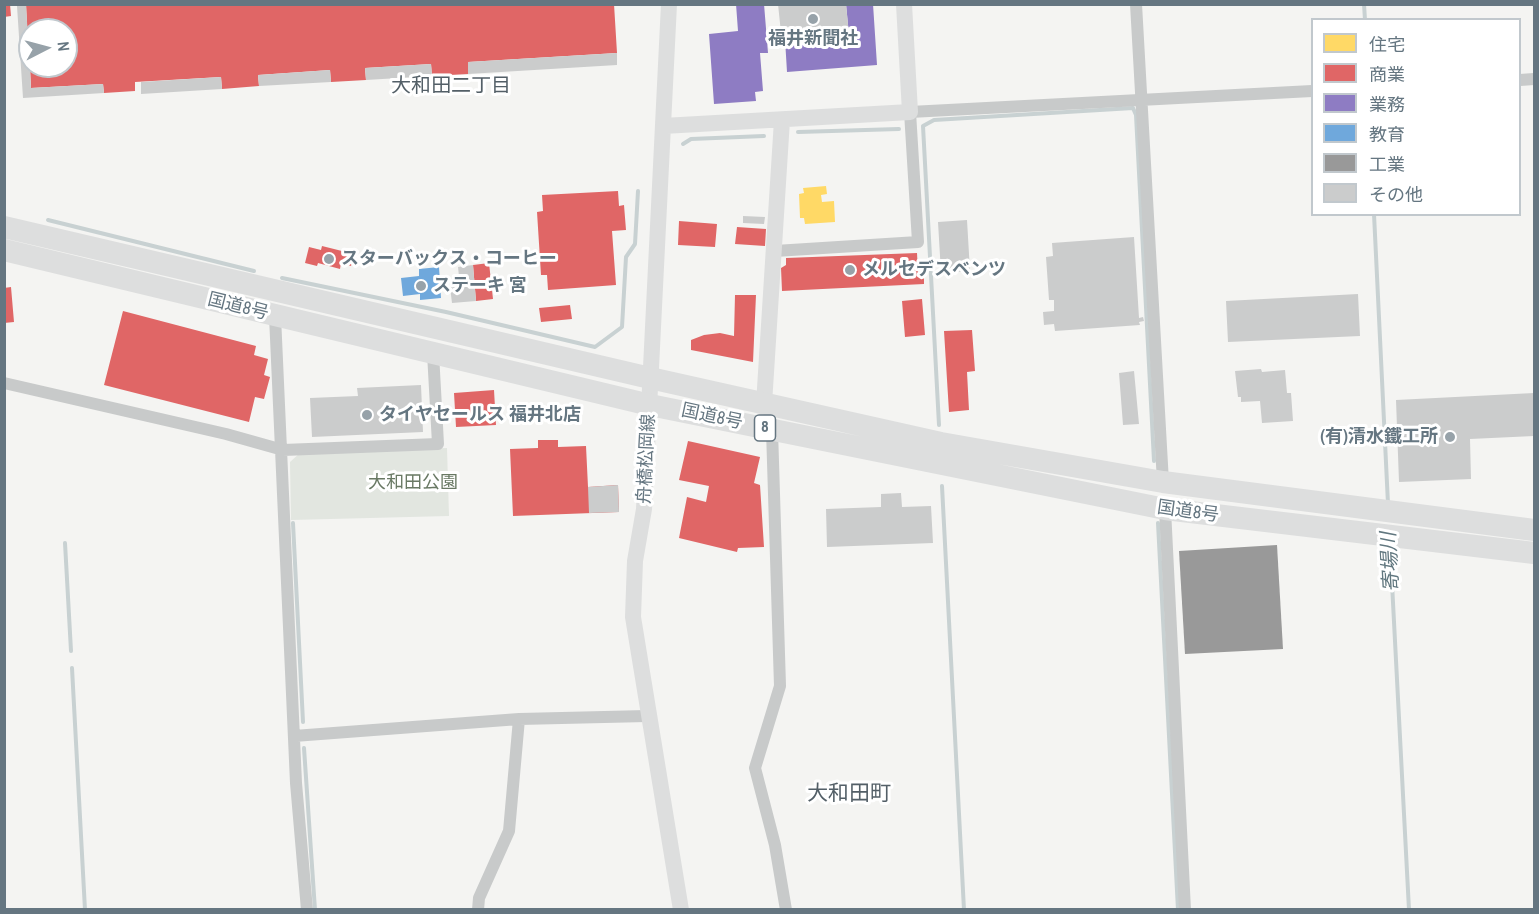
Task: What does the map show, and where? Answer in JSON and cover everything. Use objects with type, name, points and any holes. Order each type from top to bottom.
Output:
[{"type":"highway","name":"国道8号","points":[[4,227],[650,378],[941,443],[1163,482],[1534,530]]},
{"type":"highway","name":"国道8号","points":[[4,250],[650,405],[1164,509],[1534,554]]},
{"type":"main road","name":"舟橋松岡線","points":[[669,4],[644,509],[635,561],[633,617],[647,716],[681,909]]},
{"type":"main road","points":[[663,126],[910,112],[904,4]]},
{"type":"main road","points":[[764,404],[782,120]]},
{"type":"street","points":[[1136,4],[1163,482]]},
{"type":"street","points":[[774,251],[918,242],[910,112],[1311,90]]},
{"type":"street","points":[[275,316],[283,450],[294,736],[307,909]]},
{"type":"street","points":[[4,383],[283,450],[438,444],[433,353]]},
{"type":"street","points":[[772,430],[780,686],[755,768],[776,845],[786,909]]},
{"type":"street","points":[[1164,509],[1185,909]]},
{"type":"street","points":[[294,736],[519,719],[647,716]]},
{"type":"street","points":[[478,909],[479,898],[509,831],[519,719]]},
{"type":"green space","name":"大和田公園","points":[[447,448],[449,516],[291,520],[290,462],[301,452]]},
{"type":"building: 住宅","points":[[826,186],[827,194],[821,195],[822,202],[834,201],[835,222],[805,224],[804,218],[800,218],[799,194],[804,193],[803,188]]},
{"type":"building: 商業","points":[[4,4],[10,4],[11,16],[4,17]]},
{"type":"building: 商業","points":[[26,4],[614,4],[617,53],[468,62],[468,74],[432,76],[431,64],[365,68],[366,80],[331,82],[330,70],[258,75],[259,86],[222,89],[221,77],[135,82],[135,91],[104,93],[103,84],[31,88],[31,78],[78,78],[78,18],[27,18]]},
{"type":"building: 商業","points":[[618,191],[619,206],[624,205],[626,230],[612,231],[616,285],[548,290],[547,275],[541,275],[537,212],[543,211],[542,195]]},
{"type":"building: 商業","points":[[679,221],[717,224],[715,247],[678,245]]},
{"type":"building: 商業","points":[[737,227],[766,229],[765,246],[735,244]]},
{"type":"building: 商業","name":"スターバックス・コーヒー","points":[[322,246],[354,254],[351,266],[341,263],[340,269],[318,263],[317,266],[305,263],[309,247],[321,250]]},
{"type":"building: 商業","name":"メルセデスベンツ","points":[[917,253],[918,272],[924,272],[924,284],[782,291],[781,268],[786,265],[786,258]]},
{"type":"building: 商業","points":[[489,263],[493,299],[476,301],[473,265]]},
{"type":"building: 商業","points":[[11,287],[14,322],[4,323],[4,288]]},
{"type":"building: 商業","points":[[735,295],[756,295],[753,362],[691,350],[691,340],[704,335],[720,333],[734,336]]},
{"type":"building: 商業","points":[[922,299],[925,335],[905,337],[902,301]]},
{"type":"building: 商業","points":[[570,305],[572,319],[541,322],[539,308]]},
{"type":"building: 商業","points":[[123,311],[256,346],[254,355],[268,359],[264,375],[270,377],[264,399],[255,397],[249,422],[104,385]]},
{"type":"building: 商業","points":[[972,330],[975,371],[967,372],[969,410],[949,412],[944,331]]},
{"type":"building: 商業","points":[[494,390],[496,425],[456,427],[454,393]]},
{"type":"building: 商業","points":[[538,440],[558,440],[558,447],[586,446],[588,487],[618,485],[619,512],[513,516],[510,449],[538,448]]},
{"type":"building: 商業","points":[[688,441],[760,457],[754,483],[760,485],[764,547],[738,548],[737,552],[679,538],[687,497],[706,502],[709,486],[679,480]]},
{"type":"building: 業務","points":[[736,4],[764,4],[768,53],[760,53],[763,91],[755,92],[756,101],[714,104],[709,34],[738,31]]},
{"type":"building: 業務","points":[[846,4],[873,4],[877,65],[787,72],[785,39],[849,35]]},
{"type":"building: 教育","name":"ステーキ 宮","points":[[439,267],[441,298],[420,300],[420,294],[403,296],[401,278],[419,276],[419,269]]},
{"type":"building: 工業","points":[[1277,545],[1283,649],[1185,654],[1179,551]]},
{"type":"building: その他","name":"福井新聞社","points":[[778,4],[846,4],[849,35],[785,39],[784,33],[781,33]]},
{"type":"building: その他","points":[[26,5],[27,18],[18,18],[18,21],[17,6]]},
{"type":"building: その他","points":[[617,53],[617,65],[468,74],[468,62]]},
{"type":"building: その他","points":[[431,64],[432,76],[366,80],[365,68]]},
{"type":"building: その他","points":[[330,70],[331,82],[259,86],[258,75]]},
{"type":"building: その他","points":[[221,77],[222,89],[141,94],[141,82]]},
{"type":"building: その他","points":[[22,78],[30,78],[31,88],[103,84],[104,93],[23,98]]},
{"type":"building: その他","points":[[743,216],[765,217],[764,224],[743,223]]},
{"type":"building: その他","points":[[967,220],[970,271],[941,273],[938,222]]},
{"type":"building: その他","points":[[1134,237],[1139,318],[1143,317],[1144,321],[1139,322],[1140,325],[1055,331],[1054,324],[1044,325],[1043,312],[1054,311],[1054,300],[1049,300],[1046,257],[1053,256],[1052,243]]},
{"type":"building: その他","points":[[473,265],[476,301],[452,303],[450,287],[460,286],[458,267]]},
{"type":"building: その他","points":[[1358,294],[1360,336],[1228,342],[1226,301]]},
{"type":"building: その他","points":[[1261,369],[1262,372],[1285,370],[1287,393],[1291,393],[1293,421],[1262,423],[1260,401],[1241,402],[1241,397],[1238,397],[1235,371]]},
{"type":"building: その他","points":[[1134,371],[1139,424],[1123,425],[1119,373]]},
{"type":"building: その他","name":"タイヤセールス 福井北店","points":[[421,385],[423,432],[312,437],[310,398],[358,396],[357,388]]},
{"type":"building: その他","name":"(有)清水鐵工所","points":[[1534,393],[1534,436],[1470,439],[1471,479],[1399,482],[1396,400]]},
{"type":"building: その他","points":[[618,485],[619,512],[589,513],[588,487]]},
{"type":"building: その他","points":[[901,493],[902,507],[931,506],[933,543],[827,547],[826,509],[881,507],[881,494]]},
{"type":"waterway","name":"寄場川","points":[[1364,4],[1365,18]]},
{"type":"waterway","points":[[939,425],[923,126],[934,120],[1133,108],[1136,115],[1154,461]]},
{"type":"waterway","points":[[798,132],[899,129]]},
{"type":"waterway","points":[[683,144],[691,139],[764,136]]},
{"type":"waterway","points":[[282,278],[446,312],[595,347],[622,327],[626,257],[635,244],[638,191]]},
{"type":"waterway","name":"寄場川","points":[[1374,216],[1388,504]]},
{"type":"waterway","points":[[48,220],[254,271]]},
{"type":"waterway","points":[[942,486],[964,910]]},
{"type":"waterway","points":[[293,523],[303,722]]},
{"type":"waterway","points":[[1158,523],[1178,910]]},
{"type":"waterway","points":[[65,543],[71,651]]},
{"type":"waterway","name":"寄場川","points":[[1390,545],[1409,910]]},
{"type":"waterway","points":[[72,668],[85,910]]},
{"type":"waterway","points":[[304,748],[315,910]]},
{"type":"place","name":"福井新聞社","points":[[813,19]]},
{"type":"place","name":"スターバックス・コーヒー","points":[[329,259]]},
{"type":"place","name":"メルセデスベンツ","points":[[850,270]]},
{"type":"place","name":"ステーキ 宮","points":[[421,286]]},
{"type":"place","name":"タイヤセールス 福井北店","points":[[367,415]]},
{"type":"place","name":"(有)清水鐵工所","points":[[1450,437]]},
{"type":"district","name":"大和田二丁目","points":[[451,87]]},
{"type":"district","name":"大和田町","points":[[849,794]]}]
